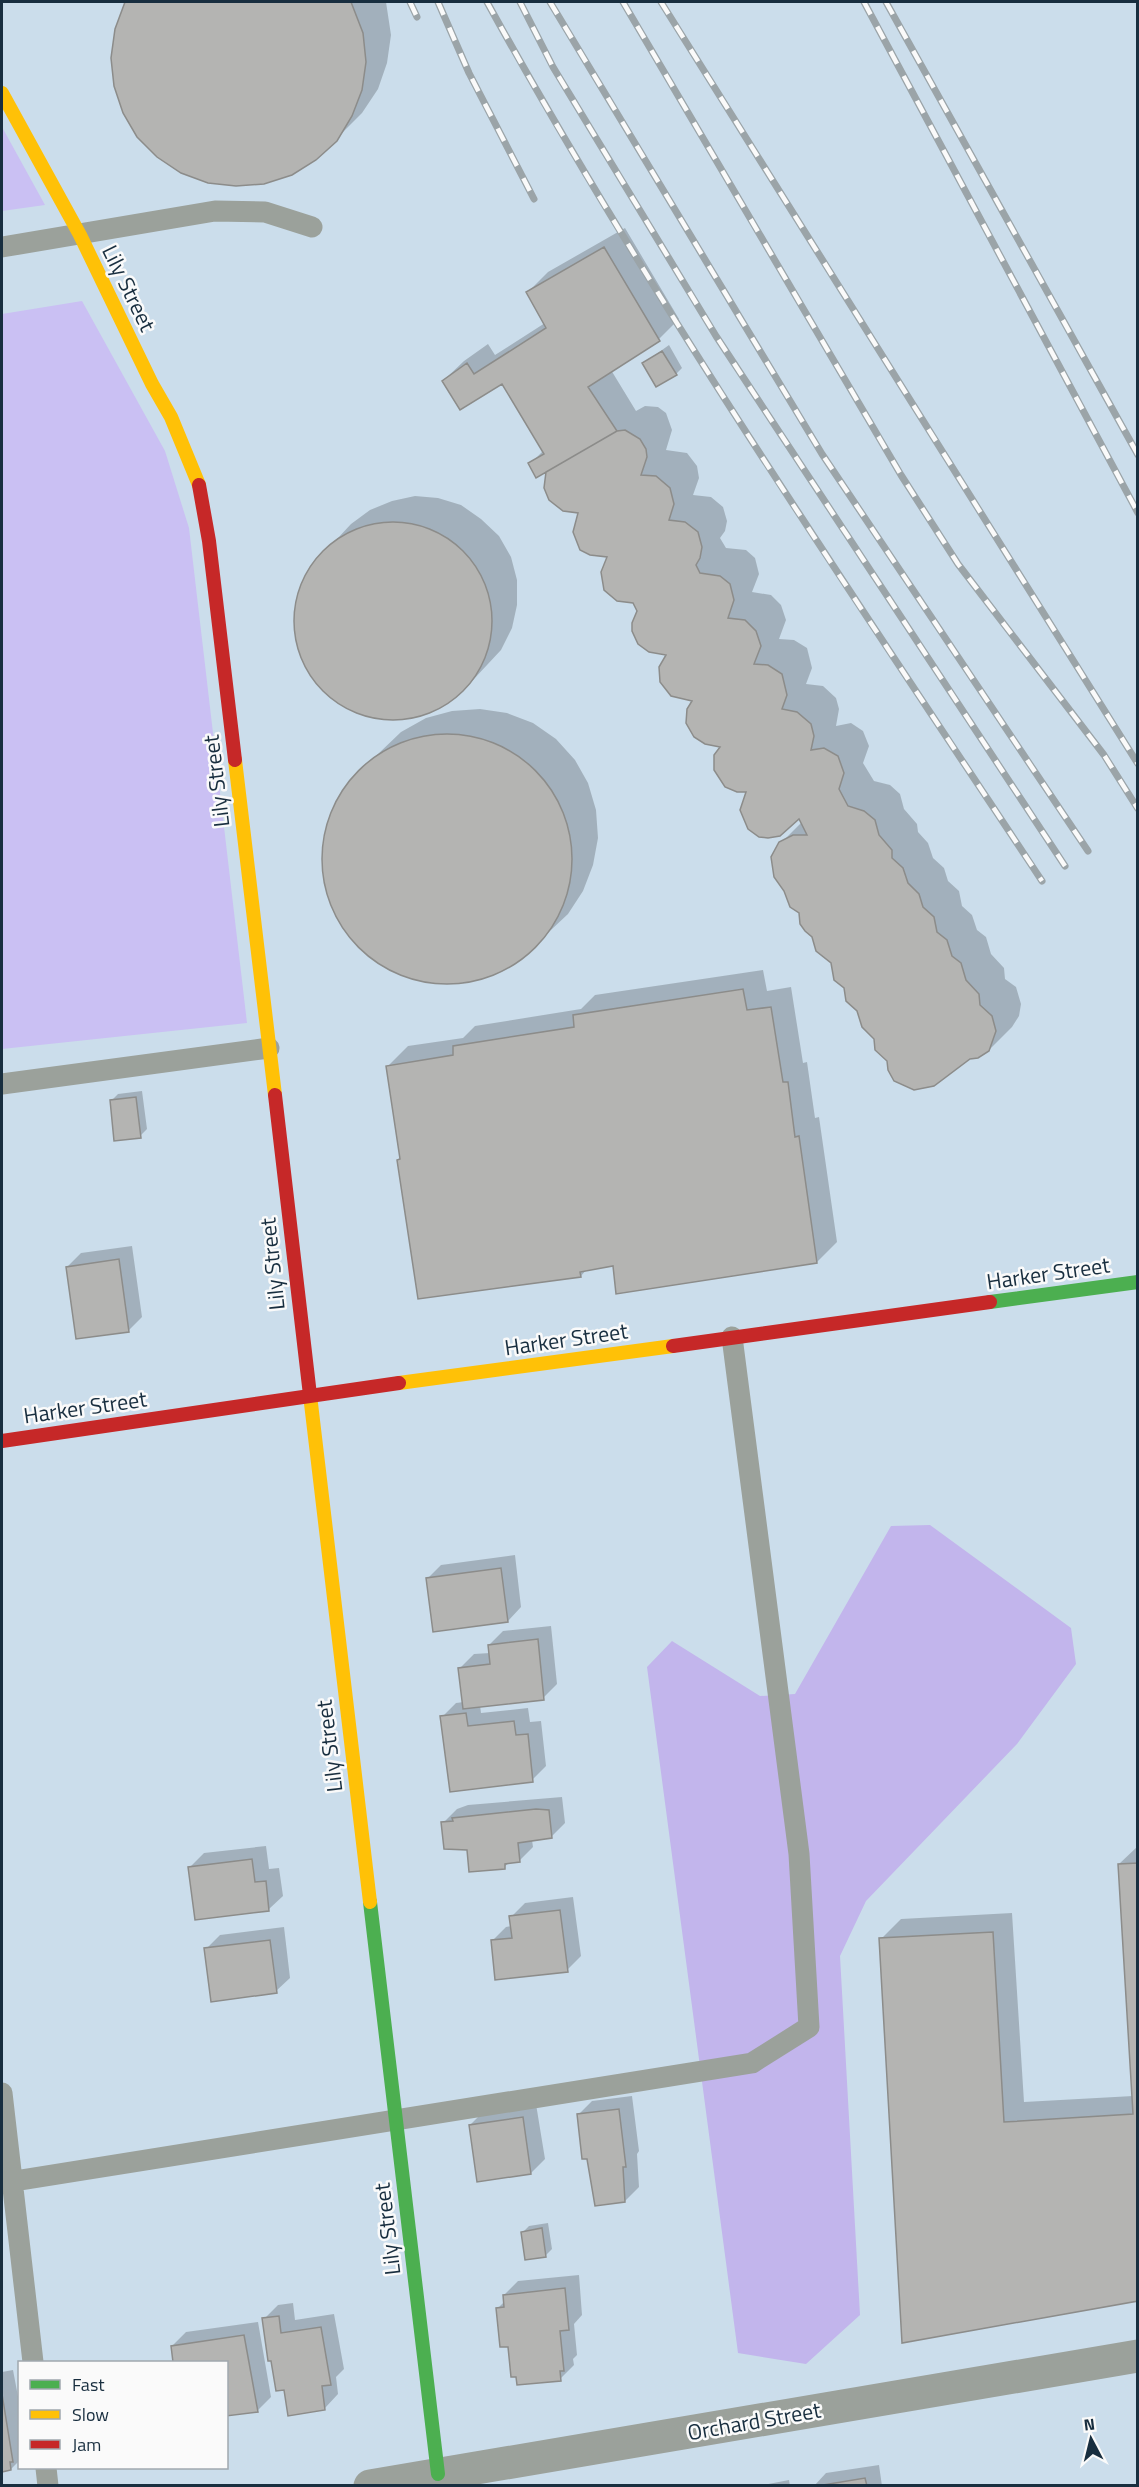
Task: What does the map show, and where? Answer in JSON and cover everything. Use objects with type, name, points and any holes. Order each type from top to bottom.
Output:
[{"type":"street","name":"Lily Street","points":[[2,93],[80,236],[152,384],[171,417],[199,485],[209,541],[308,1396],[438,2474]]},
{"type":"street","name":"Harker Street","points":[[2,1441],[308,1396],[1137,1282]]},
{"type":"street","name":"Orchard Street","points":[[370,2486],[1137,2356]]},
{"type":"lane","points":[[2,247],[80,236],[215,211],[265,212],[312,226]]},
{"type":"lane","points":[[2,1084],[269,1048]]},
{"type":"lane","points":[[7,2182],[752,2063],[809,2027],[799,1854],[732,1337]]},
{"type":"lane","points":[[2,2092],[7,2182],[33,2361]]},
{"type":"lane","points":[[46,2469],[48,2486]]},
{"type":"shaded area","points":[[2,127],[45,205],[2,211]]},
{"type":"shaded area","points":[[82,301],[165,451],[189,528],[247,1023],[2,1049],[2,314]]},
{"type":"shaded area","points":[[930,1525],[1071,1628],[1076,1664],[1017,1744],[866,1901],[840,1956],[860,2315],[806,2364],[738,2353],[647,1667],[672,1641],[760,1696],[795,1694],[891,1526]]},
{"type":"building","points":[[125,2],[351,2],[363,33],[366,62],[362,90],[352,116],[337,141],[316,160],[292,175],[264,184],[236,186],[208,183],[181,173],[157,157],[137,137],[123,113],[114,86],[111,58],[115,29]]},
{"type":"building","points":[[604,247],[660,341],[588,387],[617,431],[536,478],[528,463],[544,454],[502,384],[460,410],[442,381],[467,363],[474,374],[546,328],[526,292]]},
{"type":"building","points":[[662,351],[677,375],[656,387],[642,363]]},
{"type":"building","points":[[625,430],[640,439],[646,449],[647,457],[641,475],[656,476],[670,488],[674,504],[669,520],[685,522],[698,532],[702,547],[696,565],[700,573],[720,576],[730,584],[734,600],[728,618],[745,620],[756,631],[761,646],[754,664],[768,665],[782,674],[787,695],[782,709],[797,712],[811,724],[814,736],[811,750],[824,748],[838,756],[844,773],[839,789],[848,806],[864,811],[875,820],[879,835],[892,850],[892,858],[903,868],[908,883],[919,894],[923,907],[934,917],[937,932],[947,940],[952,956],[961,963],[966,980],[979,994],[980,1005],[992,1016],[996,1031],[989,1051],[978,1058],[970,1059],[934,1086],[914,1090],[894,1081],[888,1070],[887,1061],[875,1050],[874,1039],[862,1027],[857,1011],[846,1001],[844,988],[834,980],[831,963],[816,951],[812,937],[800,924],[799,913],[790,907],[784,891],[774,877],[771,857],[779,842],[793,835],[807,835],[799,819],[780,836],[759,837],[748,829],[740,810],[746,792],[737,792],[725,787],[714,770],[714,755],[720,747],[705,744],[694,737],[686,723],[687,709],[692,701],[671,696],[660,682],[659,667],[666,655],[649,652],[638,644],[632,631],[632,623],[637,611],[633,603],[617,601],[604,590],[601,572],[607,557],[590,555],[580,550],[573,532],[578,513],[563,511],[549,500],[544,488],[546,472],[617,431]]},
{"type":"building","points":[[383,522],[403,522],[440,533],[470,558],[485,583],[491,602],[491,640],[481,668],[456,698],[440,709],[422,716],[403,720],[383,720],[346,709],[316,684],[305,668],[298,650],[294,631],[294,611],[305,574],[330,544],[346,533],[364,526]]},
{"type":"building","points":[[447,734],[483,739],[506,749],[526,762],[544,780],[557,800],[567,823],[572,859],[567,895],[557,918],[544,938],[526,956],[506,969],[483,979],[447,984],[411,979],[388,969],[368,956],[350,938],[337,918],[327,895],[322,859],[327,823],[337,800],[350,780],[368,762],[388,749],[411,739]]},
{"type":"building","points":[[743,989],[747,1010],[771,1007],[783,1082],[788,1082],[795,1137],[799,1136],[817,1263],[616,1294],[613,1266],[580,1272],[581,1277],[418,1299],[397,1160],[400,1159],[386,1066],[453,1055],[453,1046],[574,1027],[573,1015]]},
{"type":"building","points":[[136,1097],[141,1138],[114,1141],[110,1100]]},
{"type":"building","points":[[119,1259],[129,1332],[76,1339],[66,1267]]},
{"type":"building","points":[[501,1568],[508,1622],[433,1632],[426,1578]]},
{"type":"building","points":[[538,1639],[544,1700],[463,1709],[458,1668],[490,1664],[488,1645]]},
{"type":"building","points":[[466,1713],[468,1726],[514,1721],[516,1735],[528,1734],[533,1782],[450,1792],[440,1716]]},
{"type":"building","points":[[536,1809],[549,1810],[552,1838],[518,1843],[520,1862],[505,1864],[505,1869],[469,1872],[467,1850],[444,1849],[441,1822],[453,1821],[452,1818]]},
{"type":"building","points":[[252,1859],[255,1882],[266,1881],[269,1911],[195,1920],[188,1867]]},
{"type":"building","points":[[1138,1863],[1138,2301],[902,2343],[879,1938],[993,1932],[1004,2122],[1133,2114],[1118,1864]]},
{"type":"building","points":[[560,1910],[568,1972],[495,1980],[491,1940],[512,1938],[509,1916]]},
{"type":"building","points":[[270,1940],[277,1993],[211,2002],[204,1948]]},
{"type":"building","points":[[619,2109],[626,2167],[623,2167],[625,2202],[595,2206],[587,2159],[582,2159],[577,2114]]},
{"type":"building","points":[[523,2117],[531,2174],[477,2182],[469,2125]]},
{"type":"building","points":[[542,2228],[546,2257],[525,2260],[521,2232]]},
{"type":"building","points":[[565,2288],[569,2330],[560,2331],[564,2371],[560,2371],[561,2381],[517,2385],[516,2377],[511,2377],[508,2347],[500,2347],[496,2308],[504,2307],[503,2295]]},
{"type":"building","points":[[279,2316],[281,2333],[321,2327],[331,2385],[322,2386],[325,2410],[288,2416],[284,2390],[276,2391],[271,2361],[268,2361],[262,2318]]},
{"type":"building","points":[[244,2335],[258,2412],[228,2416],[228,2361],[173,2361],[171,2346]]},
{"type":"building","points":[[2,2394],[13,2462],[10,2462],[11,2470],[2,2472]]},
{"type":"building","points":[[865,2478],[867,2486],[817,2486]]},
{"type":"railway","points":[[410,2],[417,17]]},
{"type":"railway","points":[[438,2],[469,73],[534,199]]},
{"type":"railway","points":[[487,2],[617,227],[686,337],[826,556],[1042,881]]},
{"type":"railway","points":[[520,2],[553,67],[716,336],[1065,866]]},
{"type":"railway","points":[[550,2],[822,454],[1088,851]]},
{"type":"railway","points":[[623,2],[901,475],[958,564],[1104,755],[1138,809]]},
{"type":"railway","points":[[661,2],[1138,764]]},
{"type":"railway","points":[[864,2],[1138,513]]},
{"type":"railway","points":[[886,2],[1138,455]]},
{"type":"traffic: fast","points":[[990,1302],[1138,1282]]},
{"type":"traffic: fast","points":[[370,1902],[438,2474]]},
{"type":"traffic: slow","points":[[2,93],[80,235],[152,384],[171,417],[199,485]]},
{"type":"traffic: slow","points":[[235,760],[275,1095]]},
{"type":"traffic: slow","points":[[399,1383],[673,1346]]},
{"type":"traffic: slow","points":[[310,1395],[370,1902]]},
{"type":"traffic: jam","points":[[199,485],[209,541],[235,760]]},
{"type":"traffic: jam","points":[[275,1095],[310,1395]]},
{"type":"traffic: jam","points":[[673,1346],[990,1302]]},
{"type":"traffic: jam","points":[[2,1441],[399,1383]]}]
